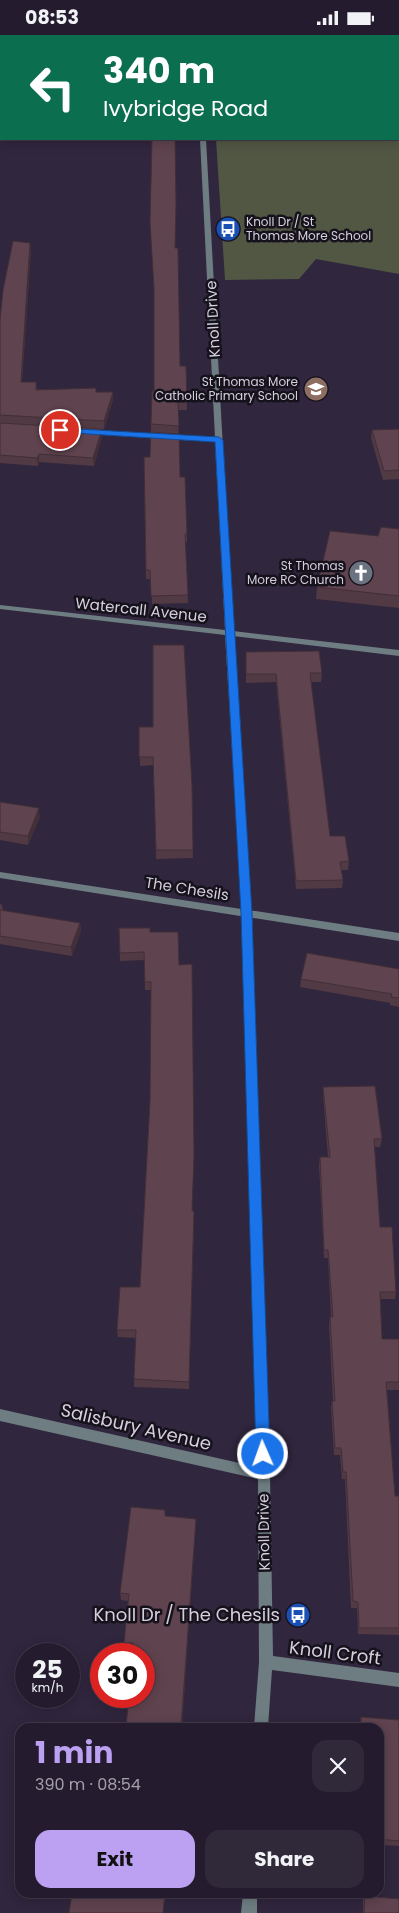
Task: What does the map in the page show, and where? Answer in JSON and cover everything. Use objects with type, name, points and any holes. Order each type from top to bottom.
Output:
[{"type":"street","name":"Knoll Drive","points":[[203,140],[229,633],[247,913],[264,1474],[266,1662],[261,1723]]},
{"type":"street","points":[[80,431],[219,440]]},
{"type":"street","name":"Watercall Avenue","points":[[0,607],[399,653]]},
{"type":"street","name":"The Chesils","points":[[0,875],[399,937]]},
{"type":"street","name":"Salisbury Avenue","points":[[0,1415],[264,1474]]},
{"type":"street","name":"Knoll Croft","points":[[266,1662],[399,1680]]},
{"type":"street","points":[[249,1913],[250,1898]]},
{"type":"green space","points":[[216,140],[399,140],[399,274],[316,259],[299,279],[225,280]]},
{"type":"building","points":[[152,140],[175,140],[175,248],[178,248],[180,366],[186,366],[187,402],[178,402],[179,426],[151,424],[152,391],[154,391],[154,289],[150,222]]},
{"type":"building","points":[[13,241],[30,243],[21,382],[36,382],[36,390],[96,388],[96,392],[113,392],[104,421],[0,415],[0,320],[3,290]]},
{"type":"building","points":[[0,423],[102,429],[93,458],[39,454],[37,458],[0,455]]},
{"type":"building","points":[[399,429],[399,470],[384,471],[372,430]]},
{"type":"building","points":[[151,432],[179,434],[180,477],[185,477],[188,595],[151,596],[150,570],[146,570],[144,457],[150,457]]},
{"type":"building","name":"St Thomas More RC Church","points":[[381,527],[399,529],[399,596],[317,587],[330,531],[378,536]]},
{"type":"building","points":[[153,645],[184,645],[192,785],[193,850],[156,850],[153,757],[139,757],[139,727],[153,727]]},
{"type":"building","points":[[319,651],[322,673],[310,673],[330,836],[345,836],[349,861],[340,862],[343,880],[296,881],[276,674],[246,674],[246,652]]},
{"type":"building","points":[[0,802],[39,808],[28,836],[0,832]]},
{"type":"building","points":[[0,910],[80,923],[71,947],[0,936]]},
{"type":"building","points":[[119,928],[150,928],[150,932],[178,932],[179,965],[192,964],[194,1155],[192,1211],[194,1211],[189,1382],[134,1379],[136,1330],[117,1330],[120,1287],[140,1287],[150,1101],[151,982],[145,982],[144,952],[120,953]]},
{"type":"building","points":[[307,953],[399,969],[399,998],[391,997],[392,994],[301,979]]},
{"type":"building","points":[[375,1086],[382,1139],[374,1139],[380,1227],[392,1227],[396,1292],[380,1292],[382,1339],[399,1339],[399,1382],[386,1382],[395,1496],[399,1496],[399,1628],[359,1628],[358,1602],[353,1601],[346,1472],[343,1472],[341,1448],[335,1448],[332,1401],[335,1401],[330,1317],[333,1317],[328,1250],[324,1250],[320,1157],[330,1157],[323,1087]]},
{"type":"building","points":[[131,1507],[165,1510],[165,1516],[196,1519],[181,1723],[126,1723],[128,1708],[155,1708],[155,1643],[124,1643],[129,1594],[120,1593]]},
{"type":"building","points":[[361,1717],[399,1720],[399,1841],[384,1840],[384,1723],[361,1723]]},
{"type":"building","points":[[71,1898],[164,1898],[163,1913],[69,1913]]},
{"type":"building","points":[[365,1898],[399,1899],[399,1913],[364,1913]]},
{"type":"place","name":"Knoll Dr / St Thomas More School","points":[[228,229]]},
{"type":"place","name":"St Thomas More Catholic Primary School","points":[[316,389]]},
{"type":"place","name":"St Thomas More RC Church","points":[[361,573]]},
{"type":"place","name":"Knoll Dr / The Chesils","points":[[298,1615]]},
{"type":"route","points":[[60,430],[219,440],[247,913],[263,1454]]}]
